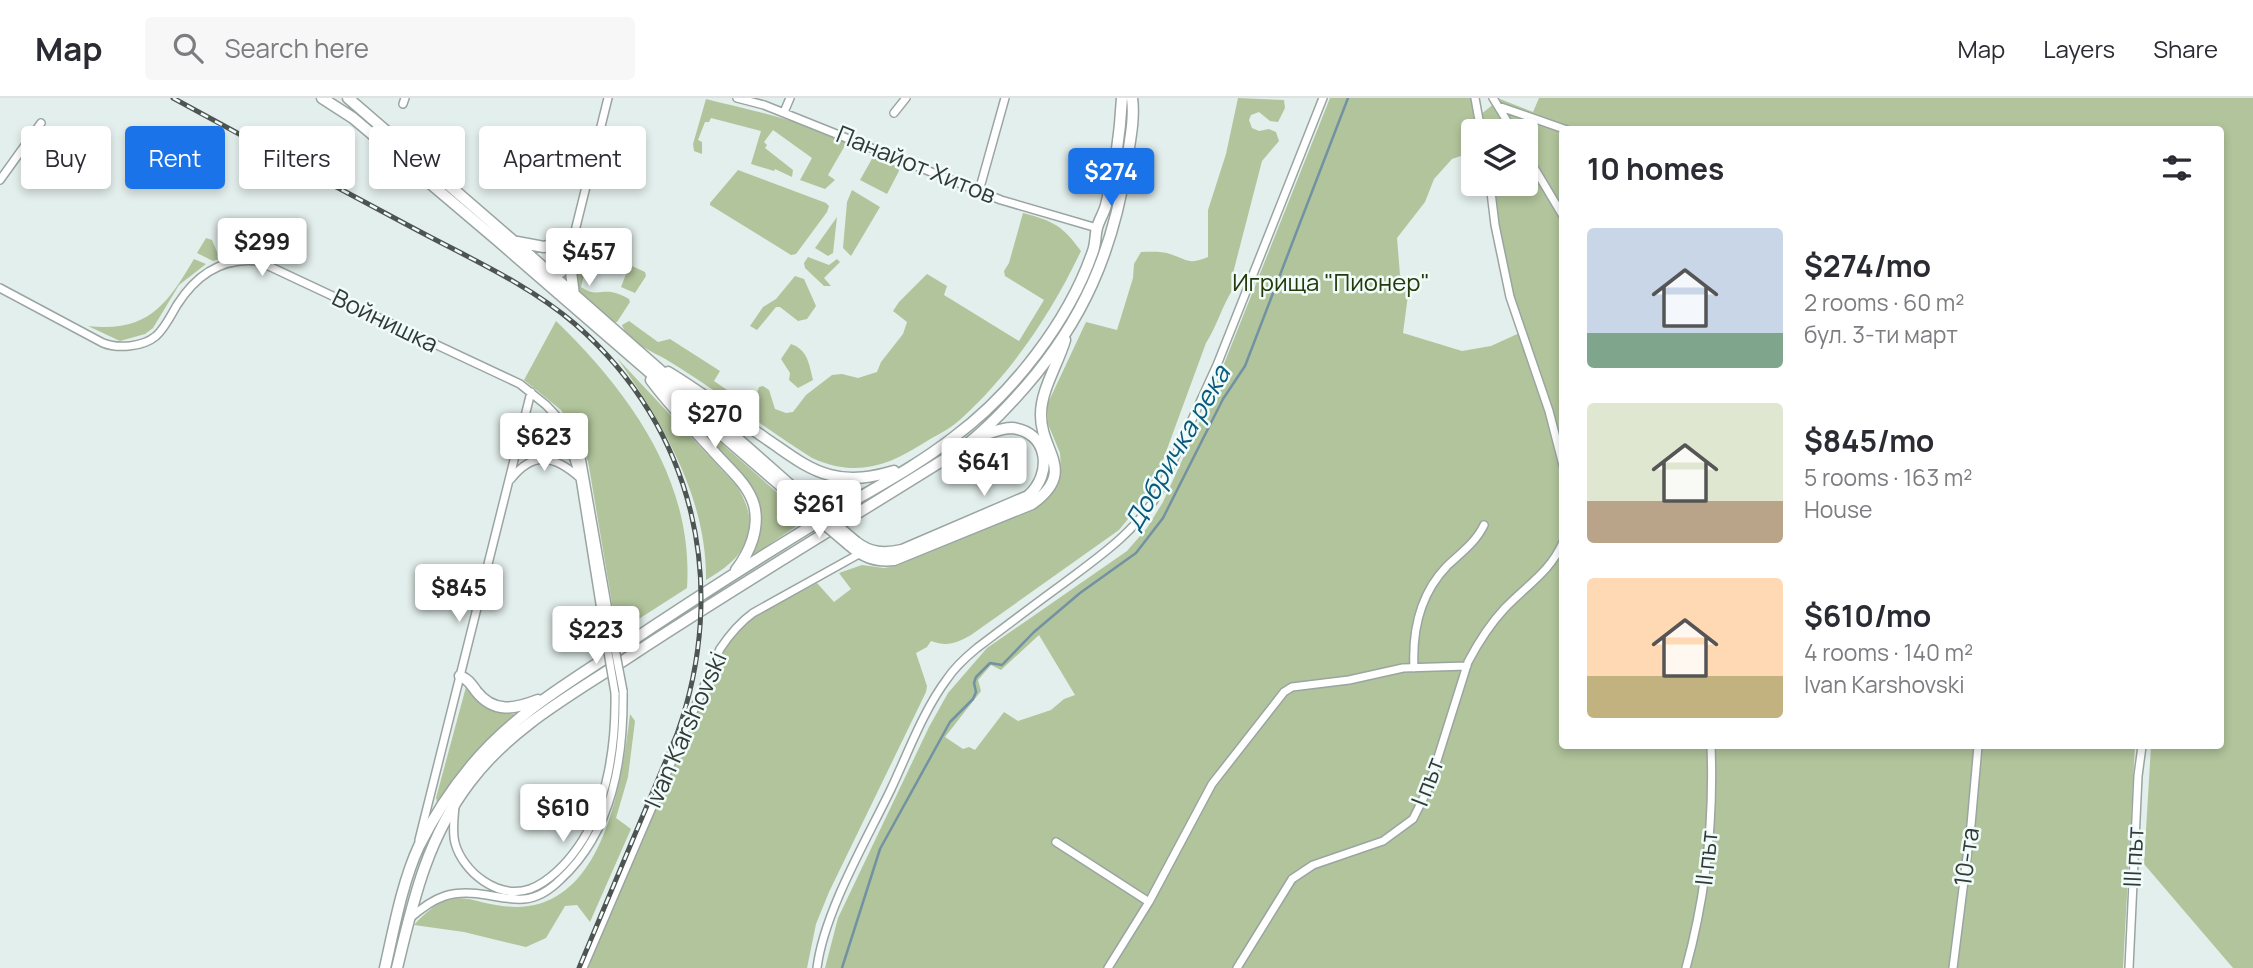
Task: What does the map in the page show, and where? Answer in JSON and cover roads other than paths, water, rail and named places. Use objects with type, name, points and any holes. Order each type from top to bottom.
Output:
[{"type":"main road","points":[[323,98],[353,117],[874,561],[905,557],[1032,504],[1040,498],[1048,488],[1055,469],[1042,424],[1042,403],[1067,333]]},
{"type":"main road","points":[[348,98],[555,277],[643,362],[664,398],[748,492],[755,514],[755,529],[745,559],[732,575]]},
{"type":"main road","points":[[384,968],[413,862],[437,814],[472,765],[512,726],[548,696],[732,575],[911,465],[968,426],[1027,365],[1057,324],[1092,255],[1110,190],[1122,98]]},
{"type":"main road","points":[[397,968],[408,919],[427,858],[443,822],[470,782],[495,754],[539,716],[976,438],[1010,405],[1067,333],[1087,299],[1104,260],[1121,196],[1132,98]]},
{"type":"main road","points":[[1098,228],[1104,238],[1111,232]]},
{"type":"main road","points":[[512,240],[544,247],[564,241]]},
{"type":"main road","points":[[570,264],[574,295]]},
{"type":"main road","points":[[643,362],[680,379],[794,458],[821,472],[846,478],[860,478],[877,476],[911,465]]},
{"type":"main road","points":[[857,547],[880,552],[902,550],[1028,496],[1036,489],[1041,482],[1045,464],[1035,440],[1011,428],[976,438]]},
{"type":"main road","points":[[460,676],[468,680],[486,702],[502,708],[519,708],[548,696]]},
{"type":"street","points":[[543,279],[562,274],[570,264],[575,231],[608,98]]},
{"type":"street","name":"Панайот Хитов","points":[[737,98],[784,112],[1001,200],[1098,228]]},
{"type":"street","points":[[784,112],[790,98]]},
{"type":"street","points":[[894,113],[906,98]]},
{"type":"street","points":[[979,191],[1005,98]]},
{"type":"street","points":[[817,968],[826,927],[946,680],[976,648],[1103,555],[1130,532],[1158,495],[1217,365],[1323,98]]},
{"type":"street","points":[[1475,98],[1479,119]]},
{"type":"street","points":[[1493,98],[1506,119]]},
{"type":"street","points":[[1498,106],[1559,127]]},
{"type":"street","points":[[0,180],[41,123]]},
{"type":"street","points":[[1538,174],[1559,209]]},
{"type":"street","points":[[1491,196],[1510,297],[1549,411],[1559,450]]},
{"type":"street","points":[[555,290],[556,265],[564,241],[575,231]]},
{"type":"street","name":"Войнишка","points":[[0,288],[103,344],[133,345],[155,337],[189,288],[207,271],[225,263],[246,259],[258,261],[520,384],[556,415]]},
{"type":"street","points":[[413,862],[531,392]]},
{"type":"street","points":[[408,919],[438,897],[459,892],[512,900],[533,898],[558,882],[575,866],[598,831],[615,776],[621,750],[619,692],[580,478],[572,447],[556,415]]},
{"type":"street","points":[[556,415],[572,436],[584,467],[609,634]]},
{"type":"street","points":[[509,482],[524,466],[544,459],[564,465],[580,478]]},
{"type":"street","points":[[1414,668],[1415,636],[1424,597],[1430,586],[1470,546],[1484,525]]},
{"type":"street","name":"Ivan Karshovski","points":[[583,968],[715,661],[729,636],[752,613],[840,566],[857,547]]},
{"type":"street","name":"І път","points":[[1237,968],[1292,879],[1313,865],[1383,841],[1413,819],[1429,789],[1467,666],[1477,644],[1503,610],[1550,565],[1559,549]]},
{"type":"street","points":[[1108,968],[1149,902],[1212,784],[1284,692],[1292,687],[1414,668],[1467,666]]},
{"type":"street","points":[[455,803],[455,842],[467,867],[478,877],[489,884],[513,890],[530,889],[544,880],[567,861],[590,828],[614,745],[619,692]]},
{"type":"street","name":"ІІ път","points":[[1686,968],[1709,855],[1712,749]]},
{"type":"street","name":"10-та","points":[[1953,968],[1978,749]]},
{"type":"street","name":"ІІІ път","points":[[2129,968],[2137,790],[2142,749]]},
{"type":"street","points":[[1056,842],[1149,902]]},
{"type":"waterway","name":"Добричка река","points":[[842,968],[880,849],[950,722],[973,699],[976,677],[990,663],[1002,665],[1034,632],[1080,593],[1136,553],[1163,518],[1223,399],[1245,366],[1348,98]]},
{"type":"railway","points":[[173,98],[538,296],[575,324],[616,365],[649,411],[674,460],[691,512],[700,567],[700,622],[693,678],[677,734],[579,968]]},
{"type":"park label","name":"Игрища \"Пионер\"","points":[[1331,283]]}]
